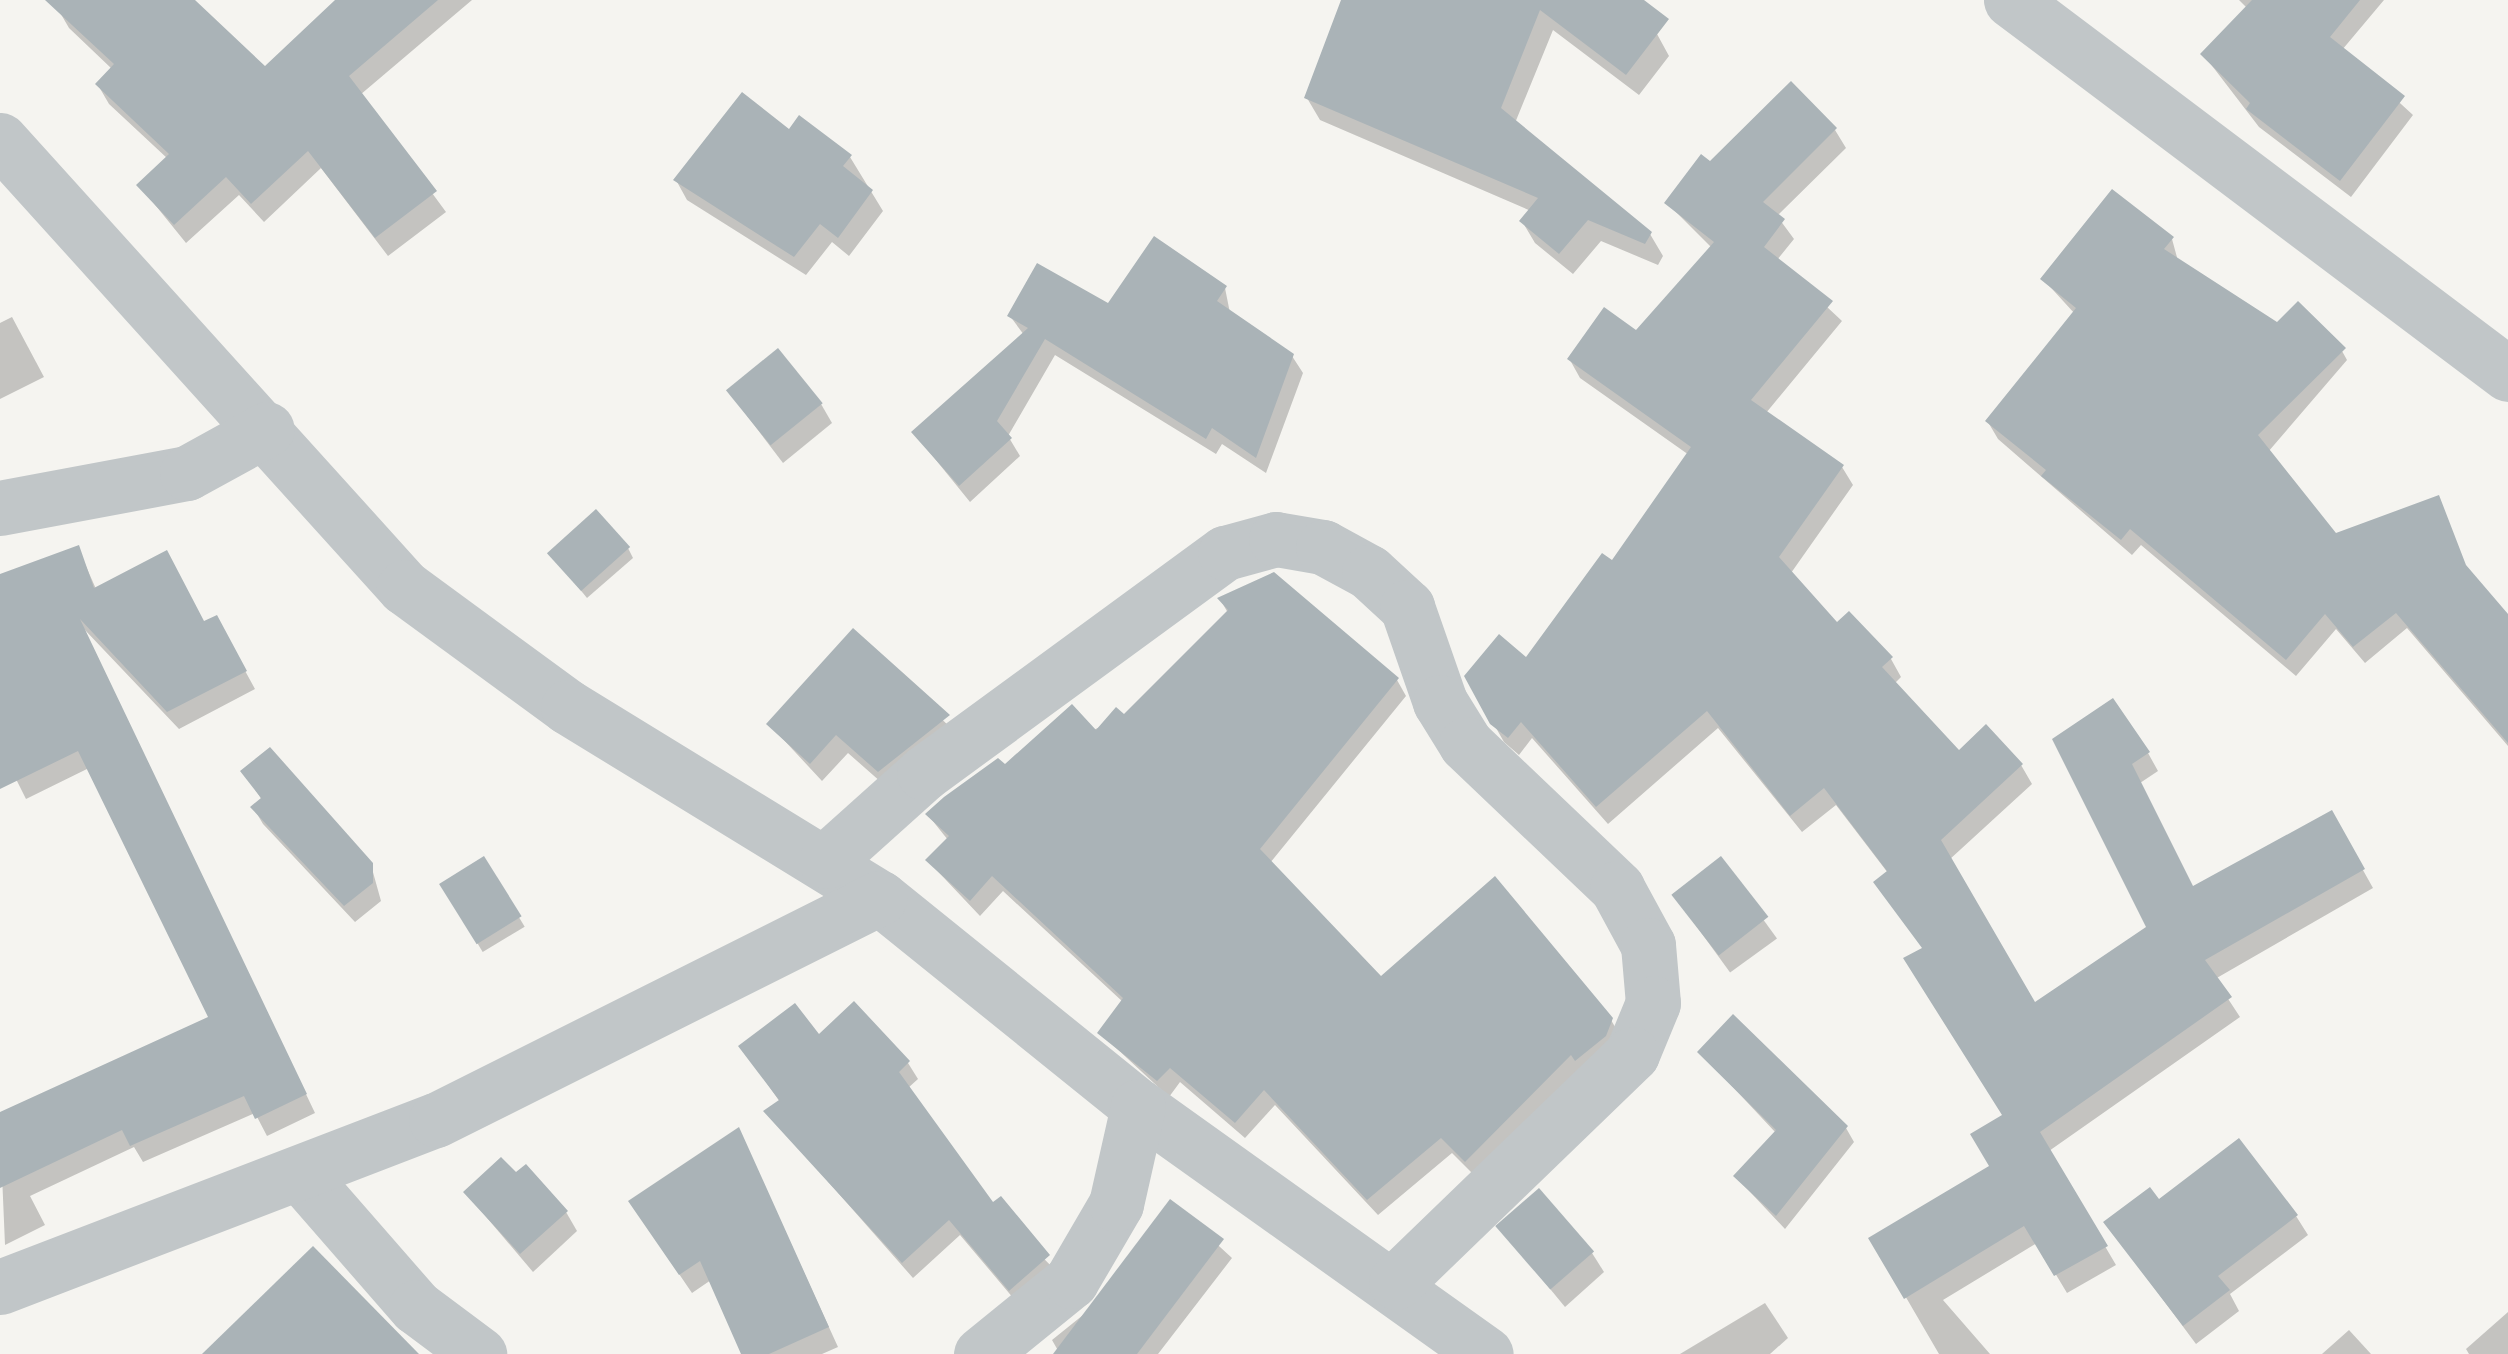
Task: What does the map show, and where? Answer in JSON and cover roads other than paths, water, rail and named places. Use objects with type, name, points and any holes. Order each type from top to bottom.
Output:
[{"type":"street","points":[[2011,0],[2508,374]]},
{"type":"street","points":[[0,140],[267,429],[404,586],[568,707],[826,861],[880,898],[1138,1106],[1396,1282],[1486,1354]]},
{"type":"street","points":[[0,508],[186,473],[267,429]]},
{"type":"street","points":[[826,861],[924,774],[1225,553],[1276,539],[1323,548],[1369,572],[1407,606],[1440,702],[1466,744],[1618,888],[1648,945],[1653,1004],[1632,1054],[1396,1282]]},
{"type":"street","points":[[0,1287],[452,1112],[880,898]]},
{"type":"street","points":[[981,1354],[1071,1281],[1116,1204],[1138,1106]]},
{"type":"street","points":[[299,1172],[416,1307],[479,1354]]}]
